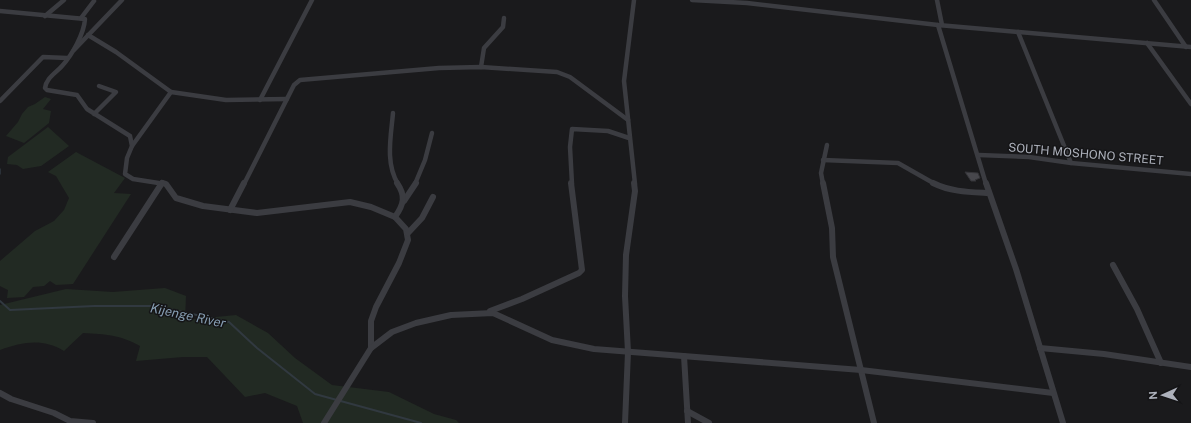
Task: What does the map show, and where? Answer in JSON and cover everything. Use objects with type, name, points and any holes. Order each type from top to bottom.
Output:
[{"type":"street","points":[[46,16],[64,0]]},
{"type":"street","points":[[122,0],[68,57],[48,80],[45,88],[46,90],[77,96],[94,114],[114,124],[130,136],[132,146]]},
{"type":"street","points":[[260,100],[312,0]]},
{"type":"street","points":[[625,423],[628,352],[625,296],[626,255],[635,191],[624,81],[634,0]]},
{"type":"street","points":[[692,0],[748,2],[940,25],[1189,47]]},
{"type":"street","points":[[936,0],[940,25],[989,193],[1016,269],[1063,423]]},
{"type":"street","points":[[1154,0],[1189,47]]},
{"type":"street","points":[[81,18],[94,1]]},
{"type":"street","points":[[0,11],[85,19],[86,22],[68,57]]},
{"type":"street","points":[[481,67],[482,50],[490,39],[503,27],[504,18]]},
{"type":"street","points":[[1018,32],[1071,163]]},
{"type":"street","points":[[88,35],[116,52],[171,92],[211,98],[260,100],[287,99]]},
{"type":"street","points":[[1146,43],[1191,104]]},
{"type":"street","points":[[0,101],[43,57],[68,57]]},
{"type":"street","points":[[230,210],[278,120],[294,85],[300,80],[439,68],[481,67],[557,72],[565,74],[628,120]]},
{"type":"street","points":[[94,114],[116,92],[99,86]]},
{"type":"street","points":[[171,92],[132,146],[127,158],[125,174],[133,180],[162,182],[166,184],[176,198],[182,201],[203,206],[257,213],[314,205],[350,202],[371,207],[396,218],[404,226],[408,233],[408,240],[405,250],[376,307],[371,321],[371,348]]},
{"type":"street","points":[[393,113],[392,173],[404,195],[404,201]]},
{"type":"street","points":[[488,312],[522,299],[581,272],[578,223],[572,182],[572,129],[608,131],[629,138]]},
{"type":"street","points":[[396,218],[404,201],[414,187],[422,171],[432,133]]},
{"type":"street","points":[[827,145],[821,173],[832,228],[833,257],[874,423]]},
{"type":"street","name":"SOUTH MOSHONO STREET","points":[[979,155],[1030,157],[1071,163],[1191,174]]},
{"type":"street","points":[[823,160],[898,164],[943,188],[960,192],[989,193]]},
{"type":"street","points":[[114,257],[162,182]]},
{"type":"street","points":[[408,233],[422,218],[433,197]]},
{"type":"street","points":[[1113,265],[1137,309],[1161,363]]},
{"type":"street","points":[[324,423],[342,397],[371,348],[392,332],[416,323],[451,315],[488,312],[494,313],[558,342],[594,349],[861,370],[1053,393]]},
{"type":"street","points":[[1040,348],[1074,351],[1191,367]]},
{"type":"street","points":[[684,356],[688,423]]},
{"type":"street","points":[[0,393],[10,399],[46,409],[70,421],[93,423]]},
{"type":"street","points":[[688,411],[709,423]]},
{"type":"shaded area","points":[[45,97],[51,99],[43,109],[51,111],[49,123],[24,143],[6,136],[28,107]]},
{"type":"shaded area","points":[[48,127],[69,146],[41,166],[23,169],[17,165],[7,164],[8,157]]},
{"type":"shaded area","points":[[76,152],[125,178],[114,193],[131,194],[73,284],[56,285],[50,281],[44,286],[33,287],[24,297],[7,298],[8,290],[0,286],[0,261],[35,231],[54,221],[64,210],[69,198],[56,176],[48,172]]},
{"type":"shaded area","points":[[165,288],[186,296],[185,320],[236,315],[268,333],[295,358],[332,385],[389,392],[434,414],[456,420],[459,423],[303,423],[297,406],[265,393],[245,397],[207,357],[183,357],[136,361],[140,346],[119,337],[83,333],[64,351],[48,344],[40,343],[25,343],[0,350],[0,305],[66,289],[113,292]]},
{"type":"building","points":[[965,172],[978,173],[980,178],[975,180],[976,181],[971,181]]},
{"type":"waterway","name":"Kijenge River","points":[[0,169],[0,174]]},
{"type":"waterway","name":"Kijenge River","points":[[0,301],[10,310],[94,306],[155,306],[229,322],[257,348],[315,394],[421,423]]}]
